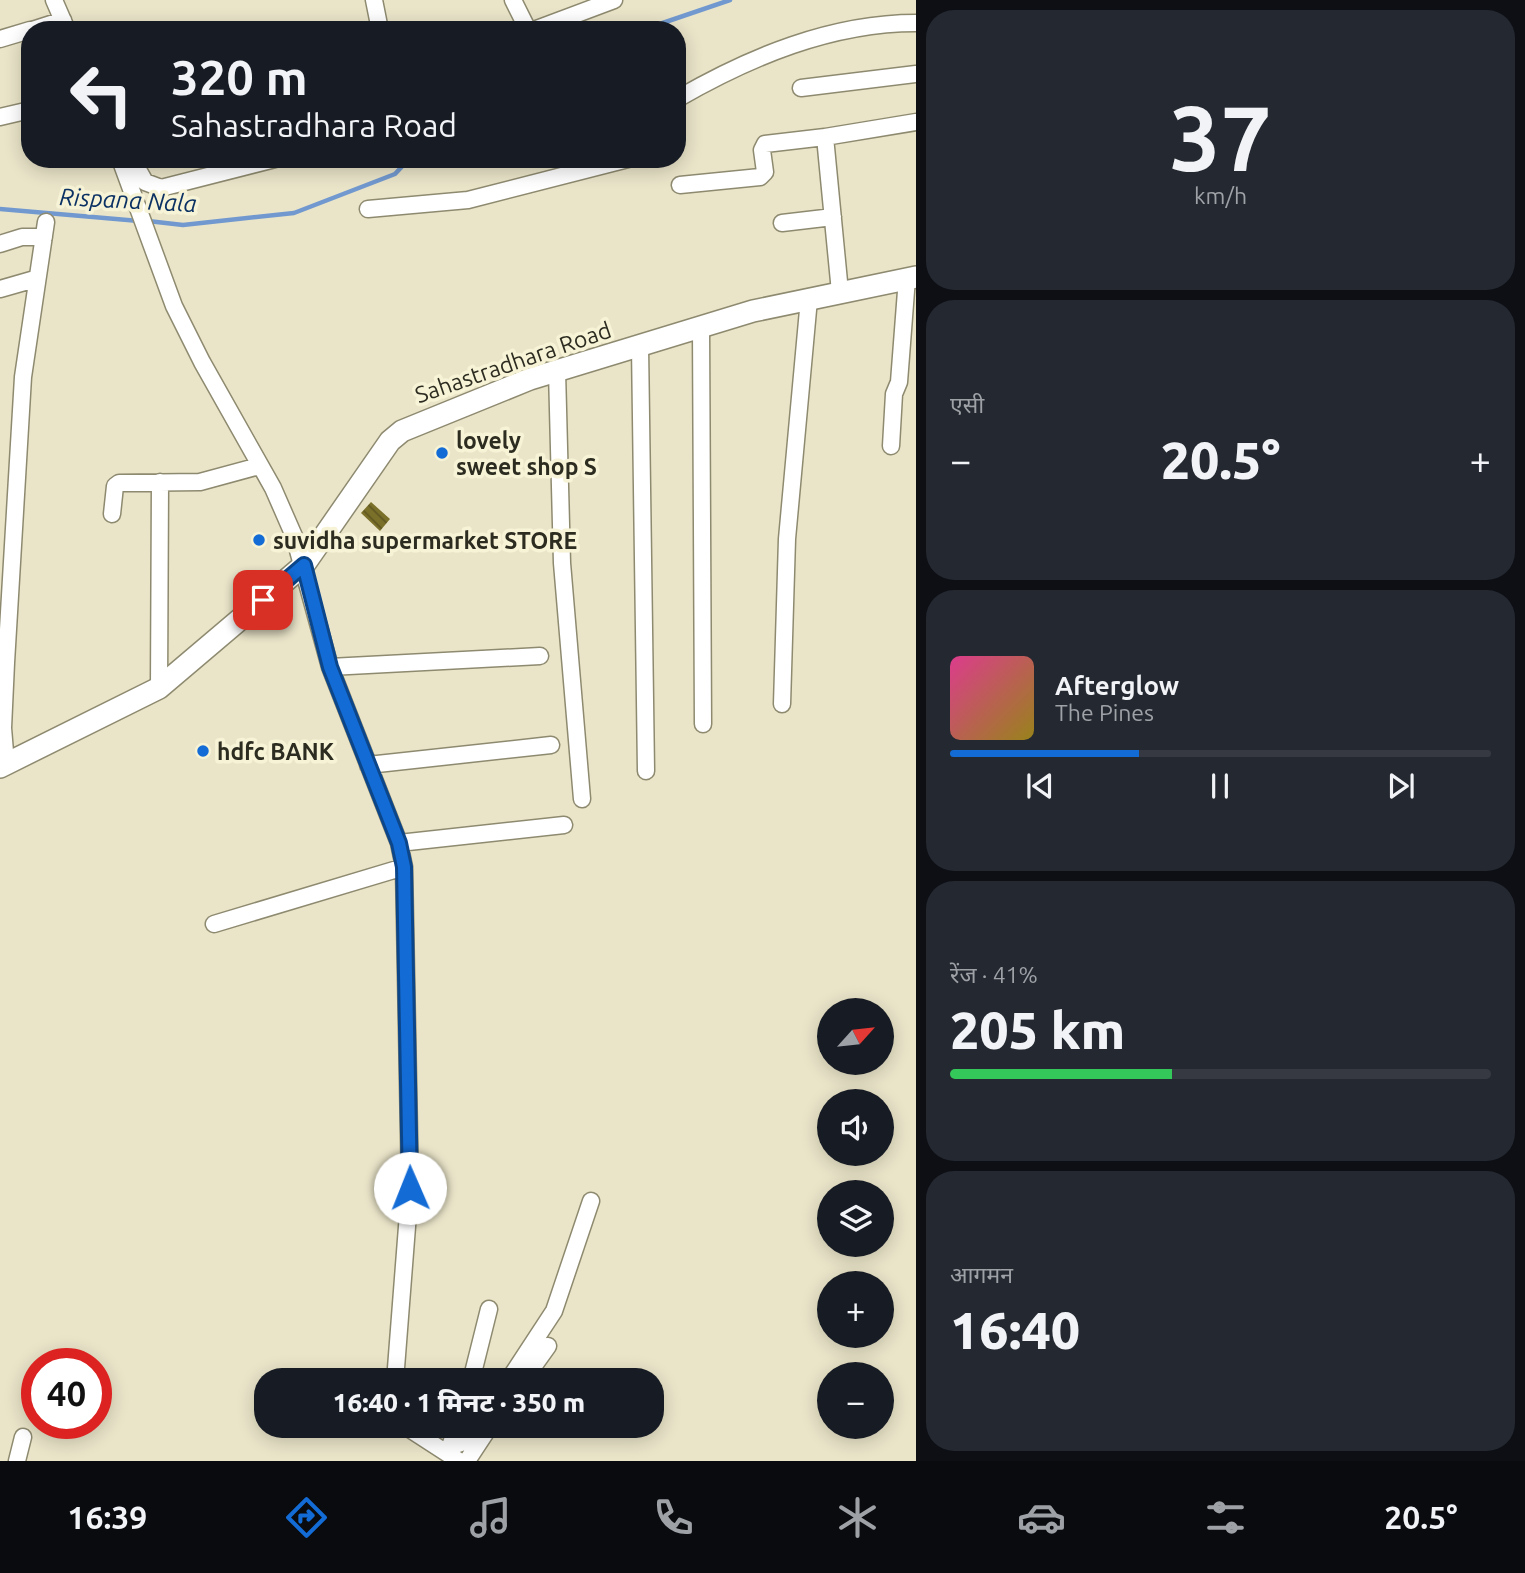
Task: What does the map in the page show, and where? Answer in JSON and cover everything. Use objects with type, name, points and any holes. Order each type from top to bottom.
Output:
[{"type":"main road","name":"Sahastradhara Road","points":[[3,766],[159,688],[304,565],[390,441],[402,431],[453,408],[557,371],[701,327],[809,299],[912,277]]},
{"type":"street","points":[[54,0],[63,21]]},
{"type":"street","points":[[374,0],[378,21]]},
{"type":"street","points":[[513,0],[524,21]]},
{"type":"street","points":[[558,21],[614,0]]},
{"type":"street","points":[[686,94],[738,68],[797,43],[856,28],[916,23]]},
{"type":"street","points":[[0,39],[21,33]]},
{"type":"street","points":[[801,88],[916,74]]},
{"type":"street","points":[[0,117],[21,112]]},
{"type":"street","points":[[680,185],[760,177],[765,172],[762,150],[765,144],[916,122]]},
{"type":"street","points":[[825,137],[840,292]]},
{"type":"street","points":[[124,168],[153,240],[174,306],[281,505],[304,565],[330,667],[399,843],[404,867],[410,1188],[396,1368]]},
{"type":"street","points":[[137,168],[145,182],[161,188],[240,168]]},
{"type":"street","points":[[368,209],[468,200],[593,168]]},
{"type":"street","points":[[782,223],[833,217]]},
{"type":"street","points":[[0,244],[45,229],[35,279],[23,377],[6,663],[3,766]]},
{"type":"street","points":[[891,446],[894,394],[899,382],[912,277]]},
{"type":"street","points":[[0,289],[35,279]]},
{"type":"street","points":[[782,704],[787,539],[809,299]]},
{"type":"street","points":[[701,327],[703,724]]},
{"type":"street","points":[[640,346],[646,771]]},
{"type":"street","points":[[557,371],[562,564],[582,799]]},
{"type":"street","points":[[112,514],[116,484],[200,482],[259,466]]},
{"type":"street","points":[[159,688],[160,482]]},
{"type":"street","points":[[330,667],[540,656]]},
{"type":"street","points":[[368,765],[551,745]]},
{"type":"street","points":[[399,843],[564,825]]},
{"type":"street","points":[[214,924],[404,867]]},
{"type":"street","points":[[517,1368],[554,1311],[591,1201]]},
{"type":"street","points":[[474,1368],[489,1310]]},
{"type":"street","points":[[532,1368],[548,1346]]},
{"type":"street","points":[[425,1438],[455,1456]]},
{"type":"street","points":[[455,1456],[456,1438]]},
{"type":"street","points":[[455,1456],[466,1438]]},
{"type":"street","points":[[455,1456],[476,1438]]},
{"type":"street","points":[[17,1461],[22,1439]]},
{"type":"building","points":[[371,502],[390,519],[380,531],[361,513]]},
{"type":"waterway","name":"Rispana Nala","points":[[668,21],[730,0]]},
{"type":"waterway","name":"Rispana Nala","points":[[148,221],[183,225],[294,213],[395,174],[401,168]]},
{"type":"waterway","name":"Rispana Nala","points":[[0,209],[139,221]]},
{"type":"place","name":"lovely sweet shop S","points":[[442,453]]},
{"type":"place","name":"suvidha supermarket STORE","points":[[259,540]]},
{"type":"place","name":"hdfc BANK","points":[[203,751]]},
{"type":"route","points":[[263,600],[304,565],[330,667],[399,843],[404,867],[410,1188]]}]
